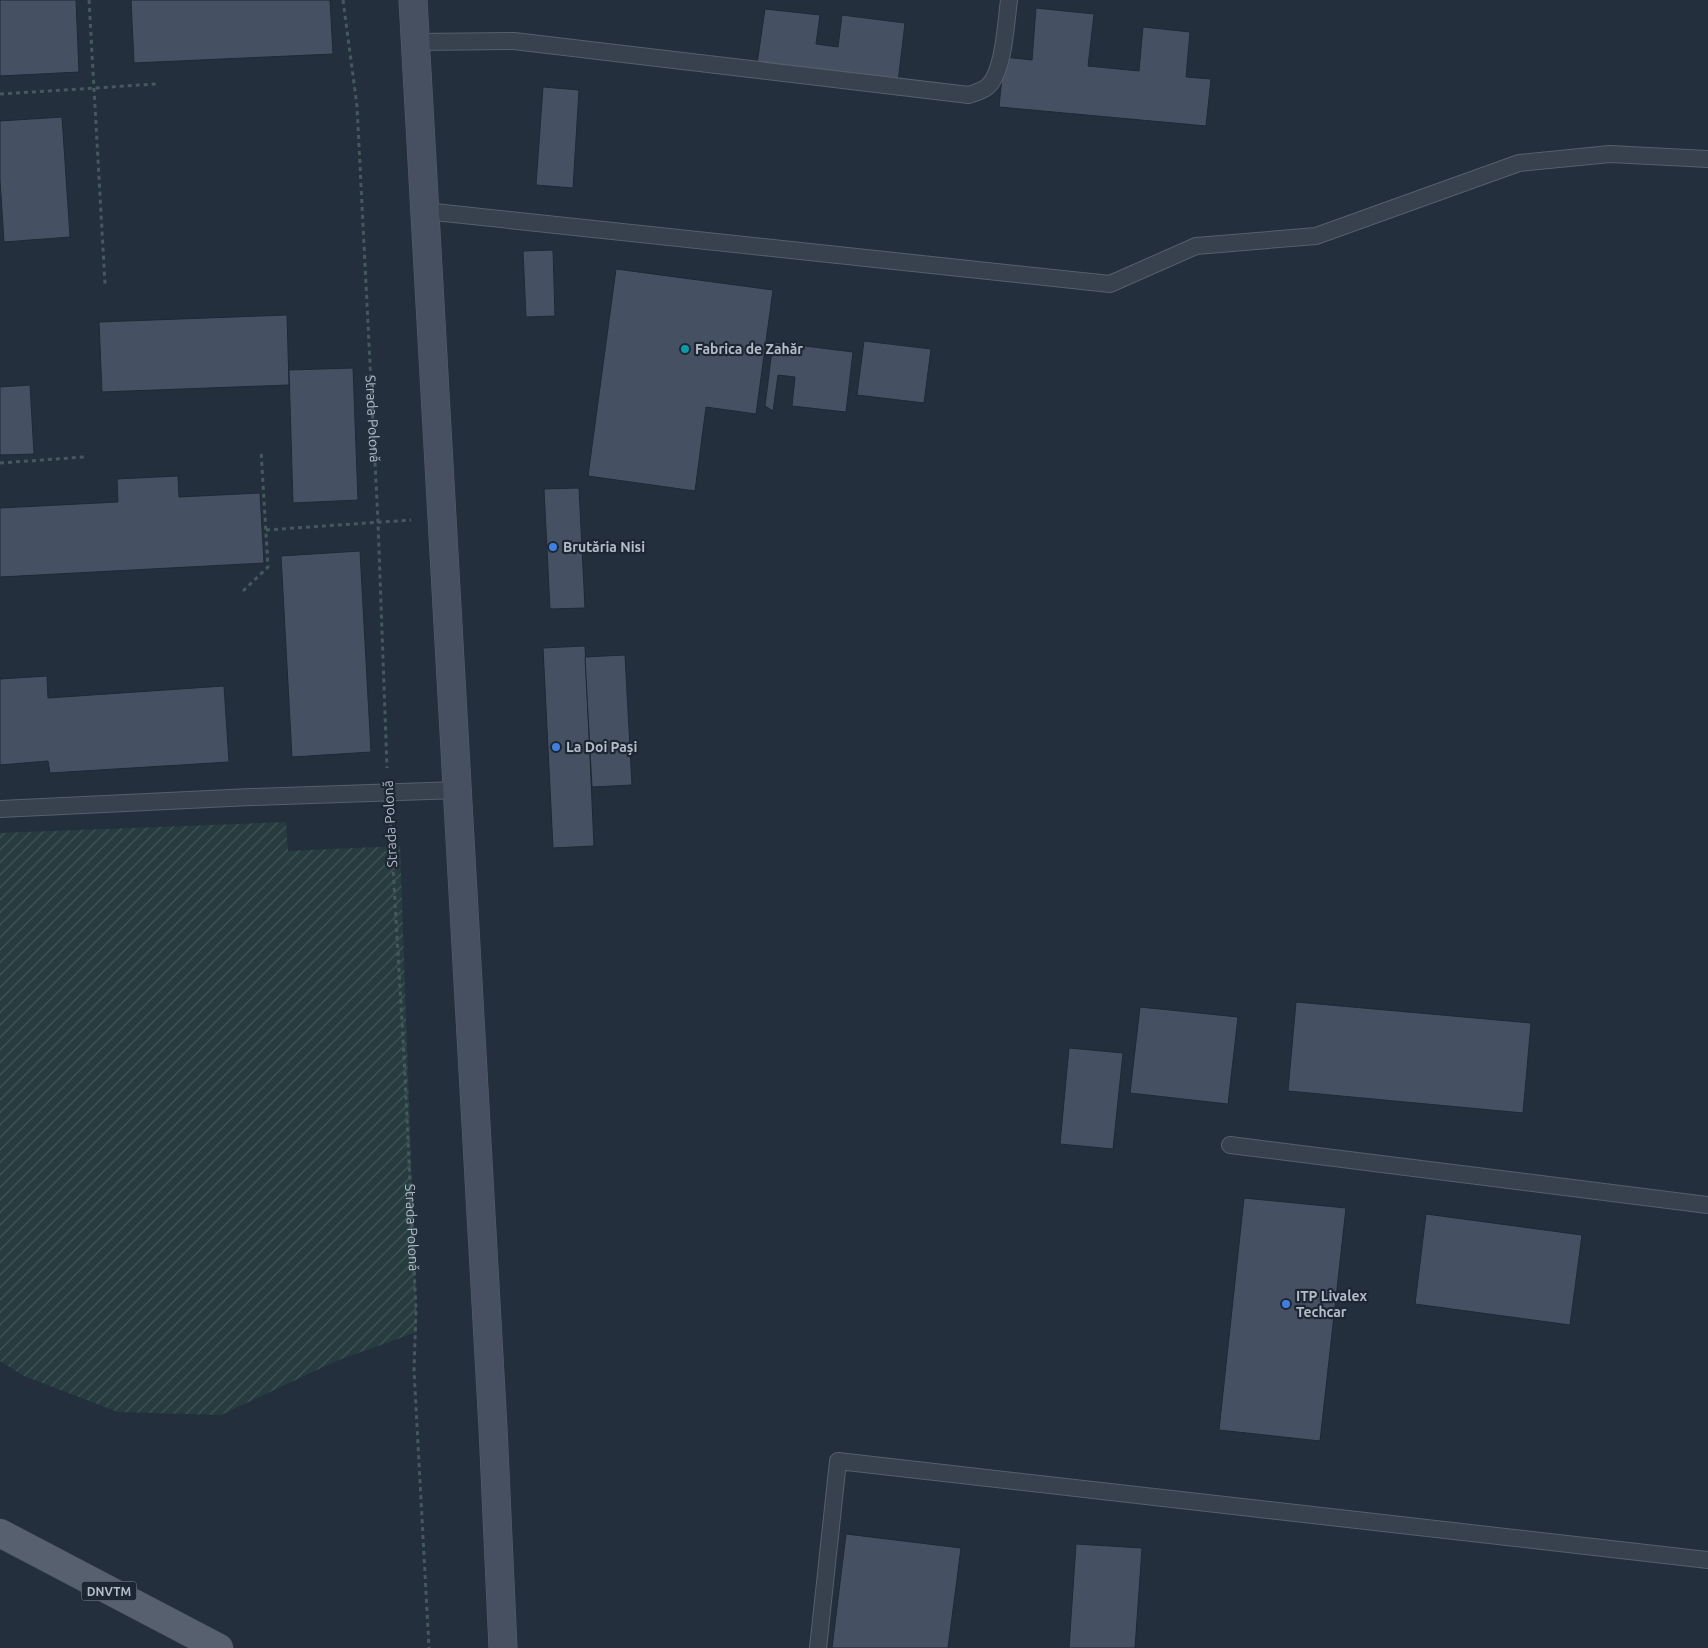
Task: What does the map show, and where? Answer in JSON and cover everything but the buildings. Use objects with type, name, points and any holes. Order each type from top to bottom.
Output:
[{"type":"main road","points":[[413,0],[493,1428],[503,1648]]},
{"type":"main road","name":"DNVTM","points":[[0,1533],[219,1648]]},
{"type":"lane","points":[[415,42],[514,41],[969,95],[986,88],[995,78],[1000,63],[1010,0]]},
{"type":"lane","points":[[425,211],[1110,284],[1196,246],[1316,236],[1519,163],[1610,154],[1708,159]]},
{"type":"lane","points":[[0,809],[251,797],[458,790]]},
{"type":"lane","points":[[1230,1145],[1708,1205]]},
{"type":"lane","points":[[818,1648],[838,1461],[1708,1560]]},
{"type":"path","points":[[89,0],[105,284]]},
{"type":"path","name":"Strada Polonă","points":[[343,0],[357,106],[378,522],[388,792],[416,1290],[414,1370],[429,1648]]},
{"type":"path","points":[[0,94],[158,84]]},
{"type":"path","points":[[243,591],[268,567],[261,450]]},
{"type":"path","points":[[0,463],[84,457]]},
{"type":"path","points":[[266,530],[413,520]]},
{"type":"green space","points":[[286,822],[288,851],[400,846],[417,1332],[336,1361],[221,1415],[118,1412],[24,1376],[0,1361],[0,833]]},
{"type":"place","name":"Fabrica de Zahăr","points":[[685,349]]},
{"type":"place","name":"Brutăria Nisi","points":[[553,547]]},
{"type":"place","name":"La Doi Pași","points":[[556,747]]},
{"type":"place","name":"ITP Livalex Techcar","points":[[1286,1304]]}]
